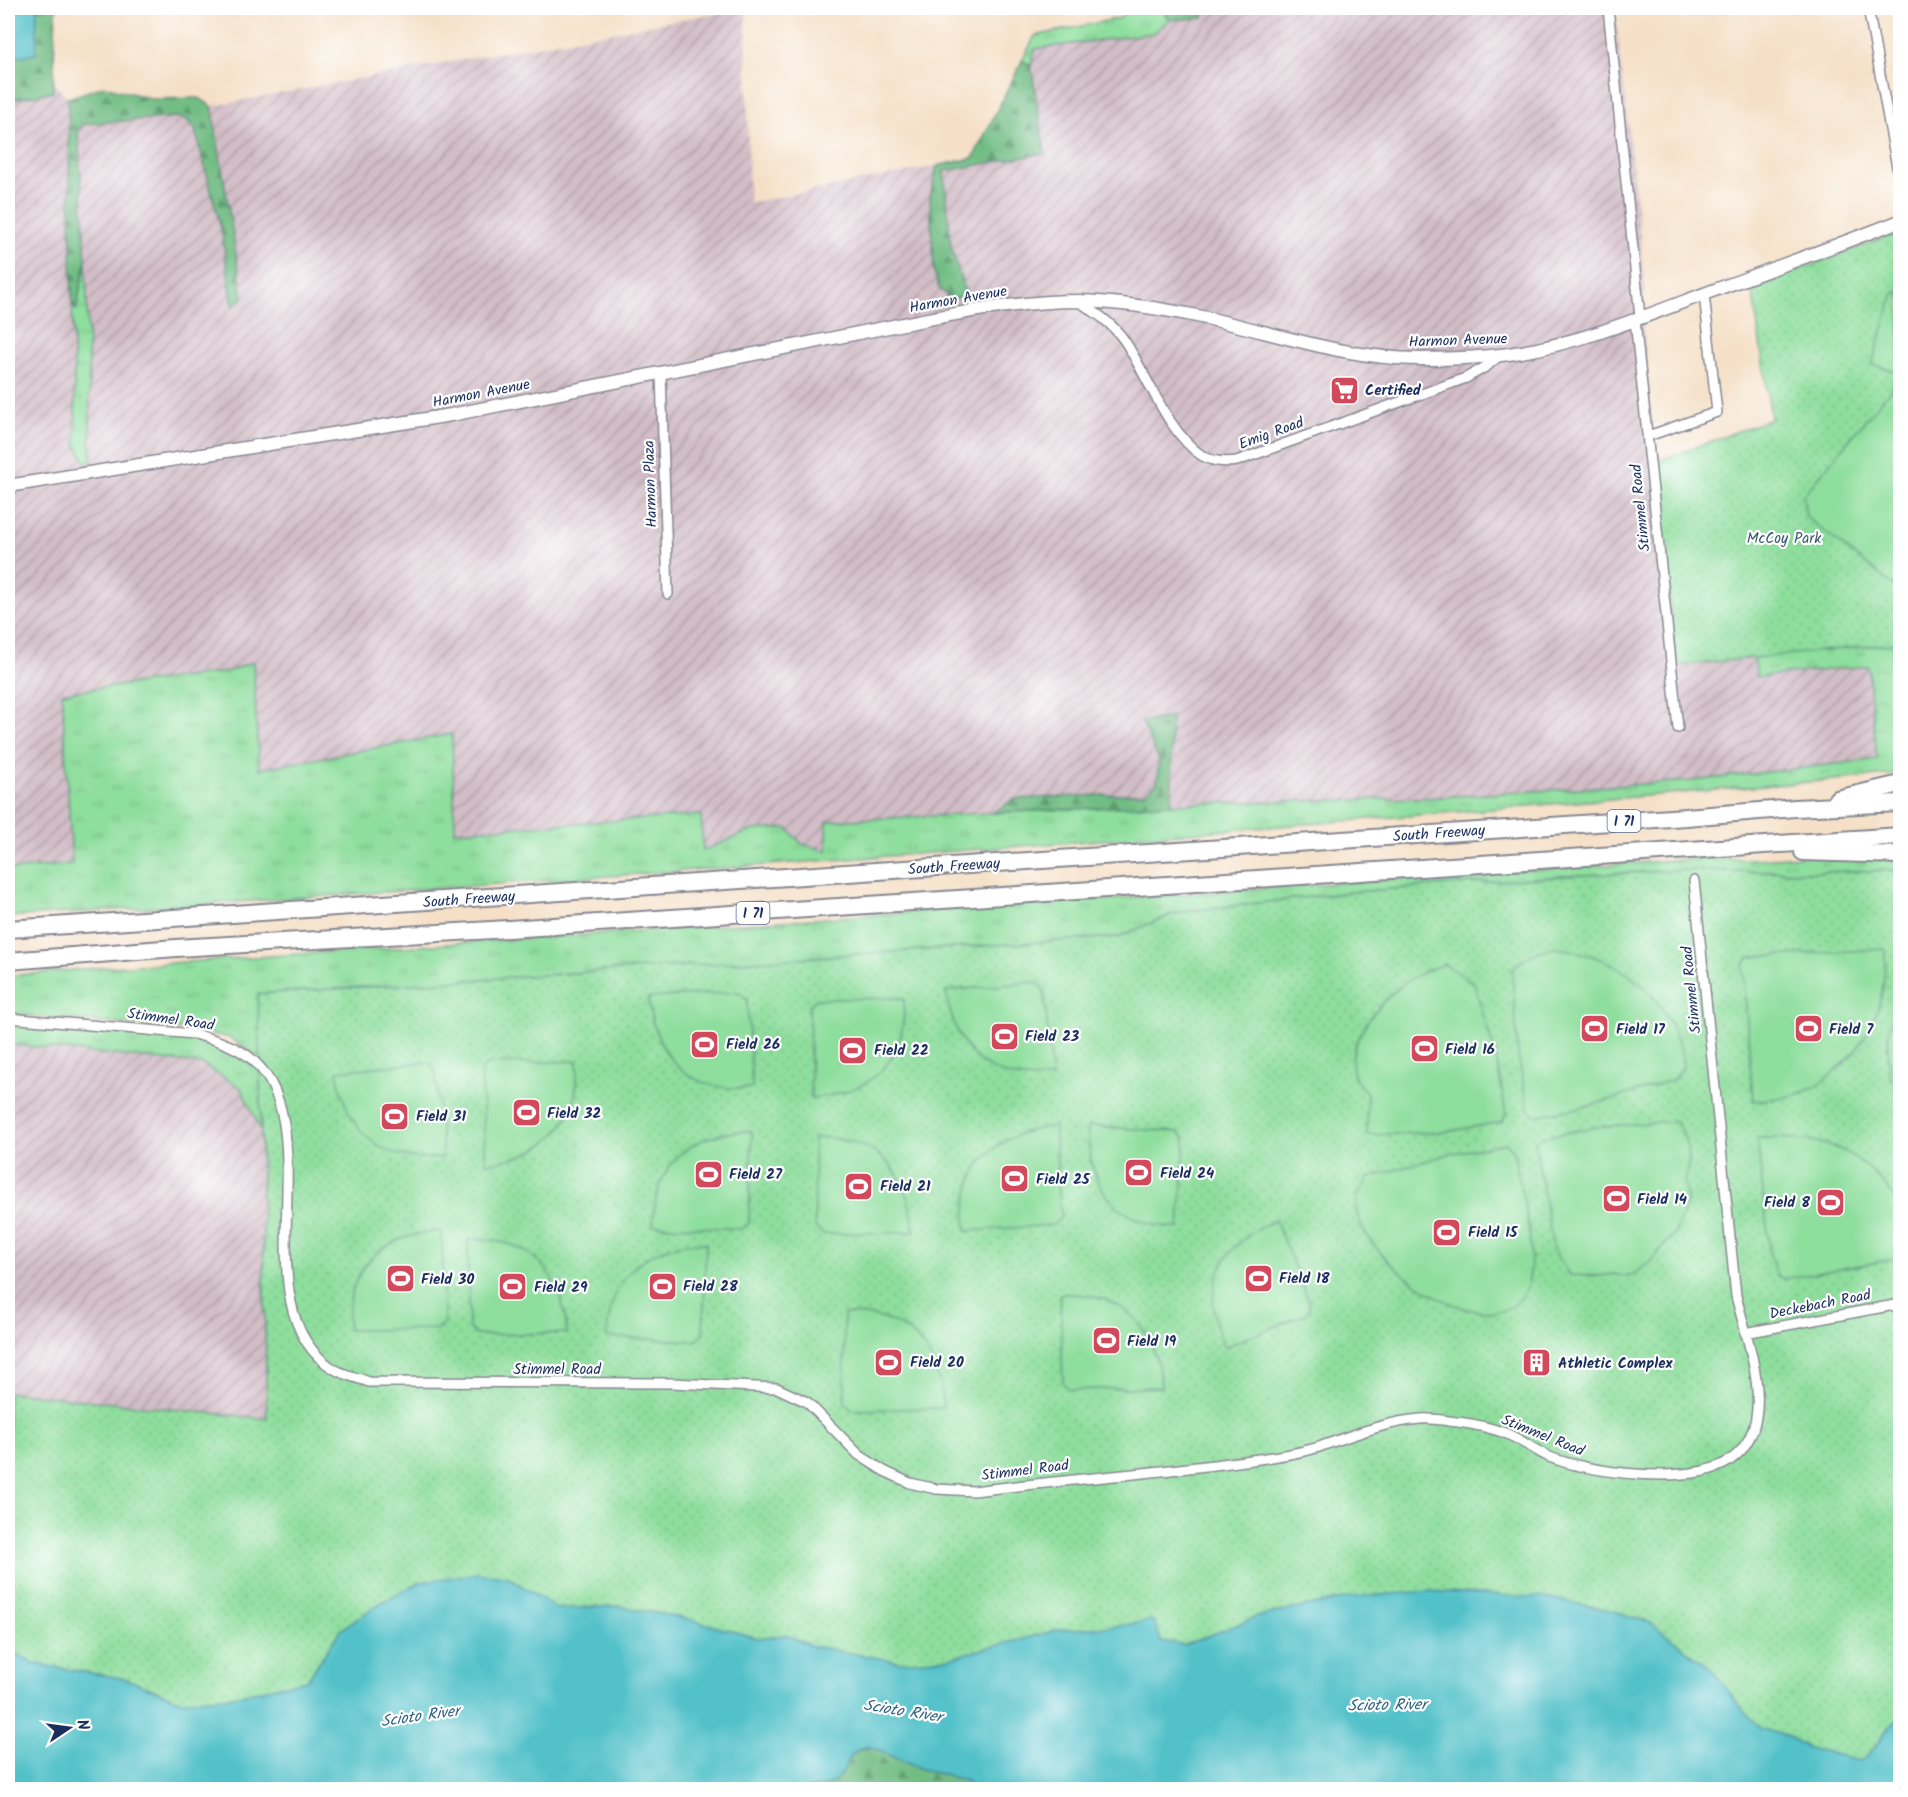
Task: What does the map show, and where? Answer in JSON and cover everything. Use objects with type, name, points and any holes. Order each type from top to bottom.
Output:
[{"type":"highway","points":[[1795,808],[1900,783]]},
{"type":"highway","name":"South Freeway","points":[[8,929],[1686,818],[1795,808],[1900,803]]},
{"type":"highway","name":"I 71","points":[[8,961],[176,948],[504,929],[1900,836]]},
{"type":"highway","points":[[1709,849],[1900,855]]},
{"type":"main road","name":"Harmon Avenue","points":[[8,486],[451,415],[983,309],[1030,303],[1077,301],[1126,304],[1177,312],[1370,355],[1418,359],[1500,355],[1560,343],[1638,319],[1900,221]]},
{"type":"street","name":"Stimmel Road","points":[[1608,8],[1678,728]]},
{"type":"street","points":[[1868,8],[1900,184]]},
{"type":"street","points":[[1648,436],[1717,412],[1704,294]]},
{"type":"street","name":"Emig Road","points":[[1077,301],[1101,316],[1123,338],[1168,417],[1181,434],[1201,455],[1222,463],[1237,462],[1466,378],[1487,366],[1500,355]]},
{"type":"street","name":"Harmon Plaza","points":[[661,373],[669,594]]},
{"type":"street","name":"Stimmel Road","points":[[8,1018],[194,1034],[223,1041],[249,1057],[266,1074],[279,1098],[286,1129],[288,1277],[293,1313],[305,1340],[318,1356],[335,1369],[369,1382],[672,1383],[777,1388],[807,1402],[859,1455],[884,1472],[910,1483],[936,1489],[974,1491],[1260,1459],[1317,1448],[1372,1427],[1421,1419],[1462,1423],[1505,1434],[1548,1456],[1587,1469],[1656,1475],[1701,1472],[1728,1461],[1741,1451],[1751,1437],[1758,1411],[1756,1381],[1736,1296],[1694,881]]},
{"type":"street","name":"Deckebach Road","points":[[1745,1333],[1900,1304]]},
{"type":"shaded area","points":[[746,8],[749,203],[937,166],[930,198],[950,299],[966,296],[951,247],[944,171],[1045,153],[1031,65],[1035,49],[1153,33],[1169,20],[1203,18],[1204,8],[1615,8],[1645,283],[1643,329],[1677,665],[1754,657],[1758,677],[1868,666],[1877,758],[1691,781],[1426,798],[1172,804],[1171,717],[1142,722],[1159,760],[1157,784],[1145,793],[1014,799],[992,813],[827,821],[827,851],[752,830],[703,851],[700,815],[455,831],[452,734],[258,769],[252,662],[226,672],[62,693],[72,864],[8,870],[8,100],[52,92],[54,84],[68,98],[76,444],[85,462],[91,461],[86,261],[78,131],[83,124],[178,117],[187,120],[195,129],[221,229],[233,305],[243,298],[212,106]]},
{"type":"shaded area","points":[[8,1044],[202,1064],[241,1088],[261,1131],[267,1420],[8,1392]]},
{"type":"green space","points":[[37,8],[56,8],[53,92],[8,100],[8,58],[36,54]]},
{"type":"green space","points":[[1129,8],[1161,8],[1169,20],[1154,33],[1035,49],[1031,65],[1022,61],[1035,36],[1120,18]]},
{"type":"green space","points":[[1161,8],[1204,8],[1203,18],[1169,20]]},
{"type":"green space","points":[[1022,61],[1031,65],[1045,153],[944,171],[951,247],[967,297],[950,299],[939,288],[934,271],[930,198],[937,166],[973,158]]},
{"type":"green space","points":[[104,86],[153,99],[199,98],[212,106],[243,298],[233,306],[221,229],[195,129],[187,120],[177,117],[83,124],[78,131],[86,261],[76,310],[72,304],[68,98]]},
{"type":"green space","name":"McCoy Park","points":[[1900,232],[1900,643],[1677,666],[1655,462],[1771,419],[1752,287]]},
{"type":"green space","points":[[86,261],[91,461],[85,462],[76,444],[72,304],[76,309]]},
{"type":"green space","points":[[1894,292],[1900,294],[1900,373],[1872,364]]},
{"type":"green space","points":[[1900,378],[1900,591],[1806,517],[1803,496]]},
{"type":"green space","points":[[1900,643],[1900,774],[954,851],[8,917],[8,870],[72,864],[62,693],[226,672],[253,662],[259,769],[452,734],[455,831],[701,815],[703,851],[752,830],[787,828],[802,844],[827,851],[827,821],[1172,804],[1426,798],[1691,781],[1877,759],[1868,666],[1757,677],[1754,657]]},
{"type":"green space","points":[[1171,717],[1172,804],[992,813],[1014,799],[1145,793],[1157,783],[1159,760],[1142,722]]},
{"type":"green space","points":[[1900,849],[1900,870],[1816,872],[1683,870],[1565,876],[1352,892],[1176,913],[1118,937],[259,994],[260,1058],[230,1038],[198,1031],[8,1014],[8,976],[96,968],[1704,858],[1757,859]]},
{"type":"green space","points":[[1683,870],[1816,872],[1900,870],[1900,1719],[1889,1728],[1872,1751],[1861,1761],[1808,1748],[1791,1738],[1760,1728],[1681,1646],[1651,1623],[1614,1611],[1548,1598],[1353,1597],[1260,1616],[1185,1645],[1161,1641],[1152,1620],[1121,1626],[1058,1630],[949,1658],[900,1662],[812,1646],[786,1635],[758,1638],[687,1619],[617,1606],[557,1609],[507,1576],[420,1582],[379,1604],[341,1630],[307,1680],[241,1695],[182,1701],[126,1679],[36,1664],[8,1650],[8,1392],[267,1419],[258,994],[1118,937],[1176,913],[1352,892],[1565,876]]},
{"type":"green space","name":"Field 17","points":[[1553,948],[1590,955],[1608,962],[1624,971],[1651,995],[1663,1010],[1672,1027],[1681,1052],[1683,1067],[1673,1080],[1593,1105],[1535,1116],[1528,1109],[1518,1054],[1512,970],[1531,955]]},
{"type":"green space","name":"Field 7","points":[[1885,949],[1880,1001],[1867,1032],[1847,1060],[1809,1090],[1785,1097],[1753,1101],[1743,966],[1750,957]]},
{"type":"green space","name":"Field 16","points":[[1444,964],[1474,983],[1496,1057],[1506,1114],[1502,1122],[1444,1132],[1367,1135],[1367,1093],[1356,1079],[1352,1064],[1354,1049],[1361,1033],[1382,1004],[1406,982]]},
{"type":"green space","name":"Field 23","points":[[1036,982],[1044,989],[1052,1078],[1010,1076],[978,1060],[967,1047],[957,1031],[946,991]]},
{"type":"green space","name":"Field 26","points":[[739,992],[747,999],[752,1088],[710,1085],[679,1068],[668,1055],[652,1020],[648,998]]},
{"type":"green space","points":[[1900,994],[1900,1079],[1891,1080],[1888,1058],[1889,1036]]},
{"type":"green space","name":"Field 22","points":[[904,998],[899,1040],[882,1070],[868,1081],[852,1089],[811,1098],[809,1006],[816,999]]},
{"type":"green space","points":[[8,1023],[190,1037],[212,1042],[228,1049],[260,1072],[265,1333],[261,1131],[241,1088],[202,1064],[8,1044]]},
{"type":"green space","name":"Field 32","points":[[577,1061],[577,1083],[573,1103],[556,1133],[543,1145],[527,1153],[486,1163],[481,1071],[488,1064]]},
{"type":"green space","name":"Field 31","points":[[428,1062],[435,1069],[443,1157],[421,1158],[401,1155],[384,1149],[370,1140],[348,1111],[337,1071]]},
{"type":"green space","name":"Field 14","points":[[1676,1121],[1685,1139],[1689,1161],[1684,1182],[1687,1203],[1675,1233],[1650,1262],[1633,1275],[1626,1277],[1614,1274],[1569,1275],[1553,1248],[1535,1143],[1539,1138],[1596,1127]]},
{"type":"green space","name":"Field 25","points":[[1054,1126],[1061,1217],[1054,1225],[966,1231],[969,1189],[975,1172],[985,1158],[998,1146],[1013,1137],[1032,1130]]},
{"type":"green space","name":"Field 24","points":[[1088,1126],[1179,1132],[1185,1139],[1179,1228],[1138,1219],[1122,1210],[1110,1199],[1093,1167]]},
{"type":"green space","name":"Field 27","points":[[752,1131],[749,1223],[741,1229],[653,1225],[655,1203],[661,1184],[669,1168],[680,1155],[711,1137]]},
{"type":"green space","name":"Field 21","points":[[814,1138],[856,1143],[886,1161],[897,1175],[905,1191],[914,1232],[823,1234],[815,1227]]},
{"type":"green space","name":"Field 8","points":[[1757,1138],[1793,1139],[1824,1144],[1839,1149],[1867,1167],[1891,1192],[1901,1211],[1900,1258],[1784,1279],[1777,1276],[1770,1255]]},
{"type":"green space","name":"Field 15","points":[[1506,1143],[1513,1150],[1527,1221],[1531,1258],[1530,1275],[1526,1289],[1511,1307],[1487,1312],[1460,1307],[1430,1293],[1402,1273],[1378,1250],[1362,1226],[1357,1199],[1368,1178],[1449,1154]]},
{"type":"green space","name":"Field 18","points":[[1275,1220],[1310,1304],[1306,1314],[1224,1347],[1217,1326],[1214,1306],[1214,1288],[1219,1271],[1228,1256],[1240,1243]]},
{"type":"green space","name":"Field 30","points":[[442,1231],[444,1322],[437,1329],[348,1330],[353,1289],[371,1258],[385,1247],[401,1239]]},
{"type":"green space","name":"Field 29","points":[[468,1239],[509,1244],[526,1252],[539,1262],[550,1276],[558,1292],[567,1333],[476,1335],[469,1328]]},
{"type":"green space","name":"Field 28","points":[[687,1243],[706,1243],[703,1334],[696,1341],[607,1337],[613,1301],[628,1274],[652,1254]]},
{"type":"green space","name":"Field 19","points":[[1060,1294],[1102,1299],[1119,1306],[1133,1316],[1144,1330],[1152,1346],[1161,1387],[1070,1390],[1063,1383]]},
{"type":"green space","name":"Field 20","points":[[844,1314],[885,1319],[916,1337],[927,1351],[935,1367],[943,1408],[852,1410],[845,1403]]},
{"type":"green space","points":[[868,1746],[921,1769],[967,1781],[974,1789],[799,1790],[832,1783],[841,1775],[851,1756]]},
{"type":"water","points":[[8,8],[37,8],[36,54],[8,58]]},
{"type":"water","name":"Scioto River","points":[[477,1573],[507,1576],[557,1609],[617,1606],[687,1619],[758,1638],[786,1635],[812,1646],[900,1662],[949,1658],[1058,1630],[1121,1626],[1153,1620],[1161,1641],[1185,1645],[1260,1616],[1353,1597],[1430,1591],[1548,1598],[1614,1611],[1651,1623],[1713,1670],[1737,1703],[1760,1728],[1791,1738],[1808,1748],[1861,1761],[1872,1751],[1889,1728],[1900,1719],[1900,1789],[974,1790],[967,1781],[921,1769],[868,1746],[860,1749],[851,1757],[841,1775],[832,1783],[799,1790],[39,1790],[8,1783],[8,1650],[36,1664],[126,1679],[182,1701],[241,1695],[307,1680],[341,1630],[379,1604],[420,1582]]},
{"type":"place","name":"Certified","points":[[1344,390]]},
{"type":"place","name":"Field 17","points":[[1595,1029]]},
{"type":"place","name":"Field 7","points":[[1808,1029]]},
{"type":"place","name":"Field 23","points":[[1004,1036]]},
{"type":"place","name":"Field 26","points":[[705,1044]]},
{"type":"place","name":"Field 16","points":[[1424,1049]]},
{"type":"place","name":"Field 22","points":[[853,1050]]},
{"type":"place","name":"Field 32","points":[[526,1113]]},
{"type":"place","name":"Field 31","points":[[395,1116]]},
{"type":"place","name":"Field 24","points":[[1139,1173]]},
{"type":"place","name":"Field 27","points":[[708,1174]]},
{"type":"place","name":"Field 25","points":[[1015,1179]]},
{"type":"place","name":"Field 21","points":[[859,1186]]},
{"type":"place","name":"Field 14","points":[[1616,1199]]},
{"type":"place","name":"Field 8","points":[[1831,1202]]},
{"type":"place","name":"Field 15","points":[[1447,1232]]},
{"type":"place","name":"Field 18","points":[[1258,1278]]},
{"type":"place","name":"Field 30","points":[[400,1279]]},
{"type":"place","name":"Field 28","points":[[662,1286]]},
{"type":"place","name":"Field 29","points":[[513,1287]]},
{"type":"place","name":"Field 19","points":[[1106,1341]]},
{"type":"place","name":"Field 20","points":[[889,1362]]},
{"type":"place","name":"Athletic Complex","points":[[1537,1363]]}]
